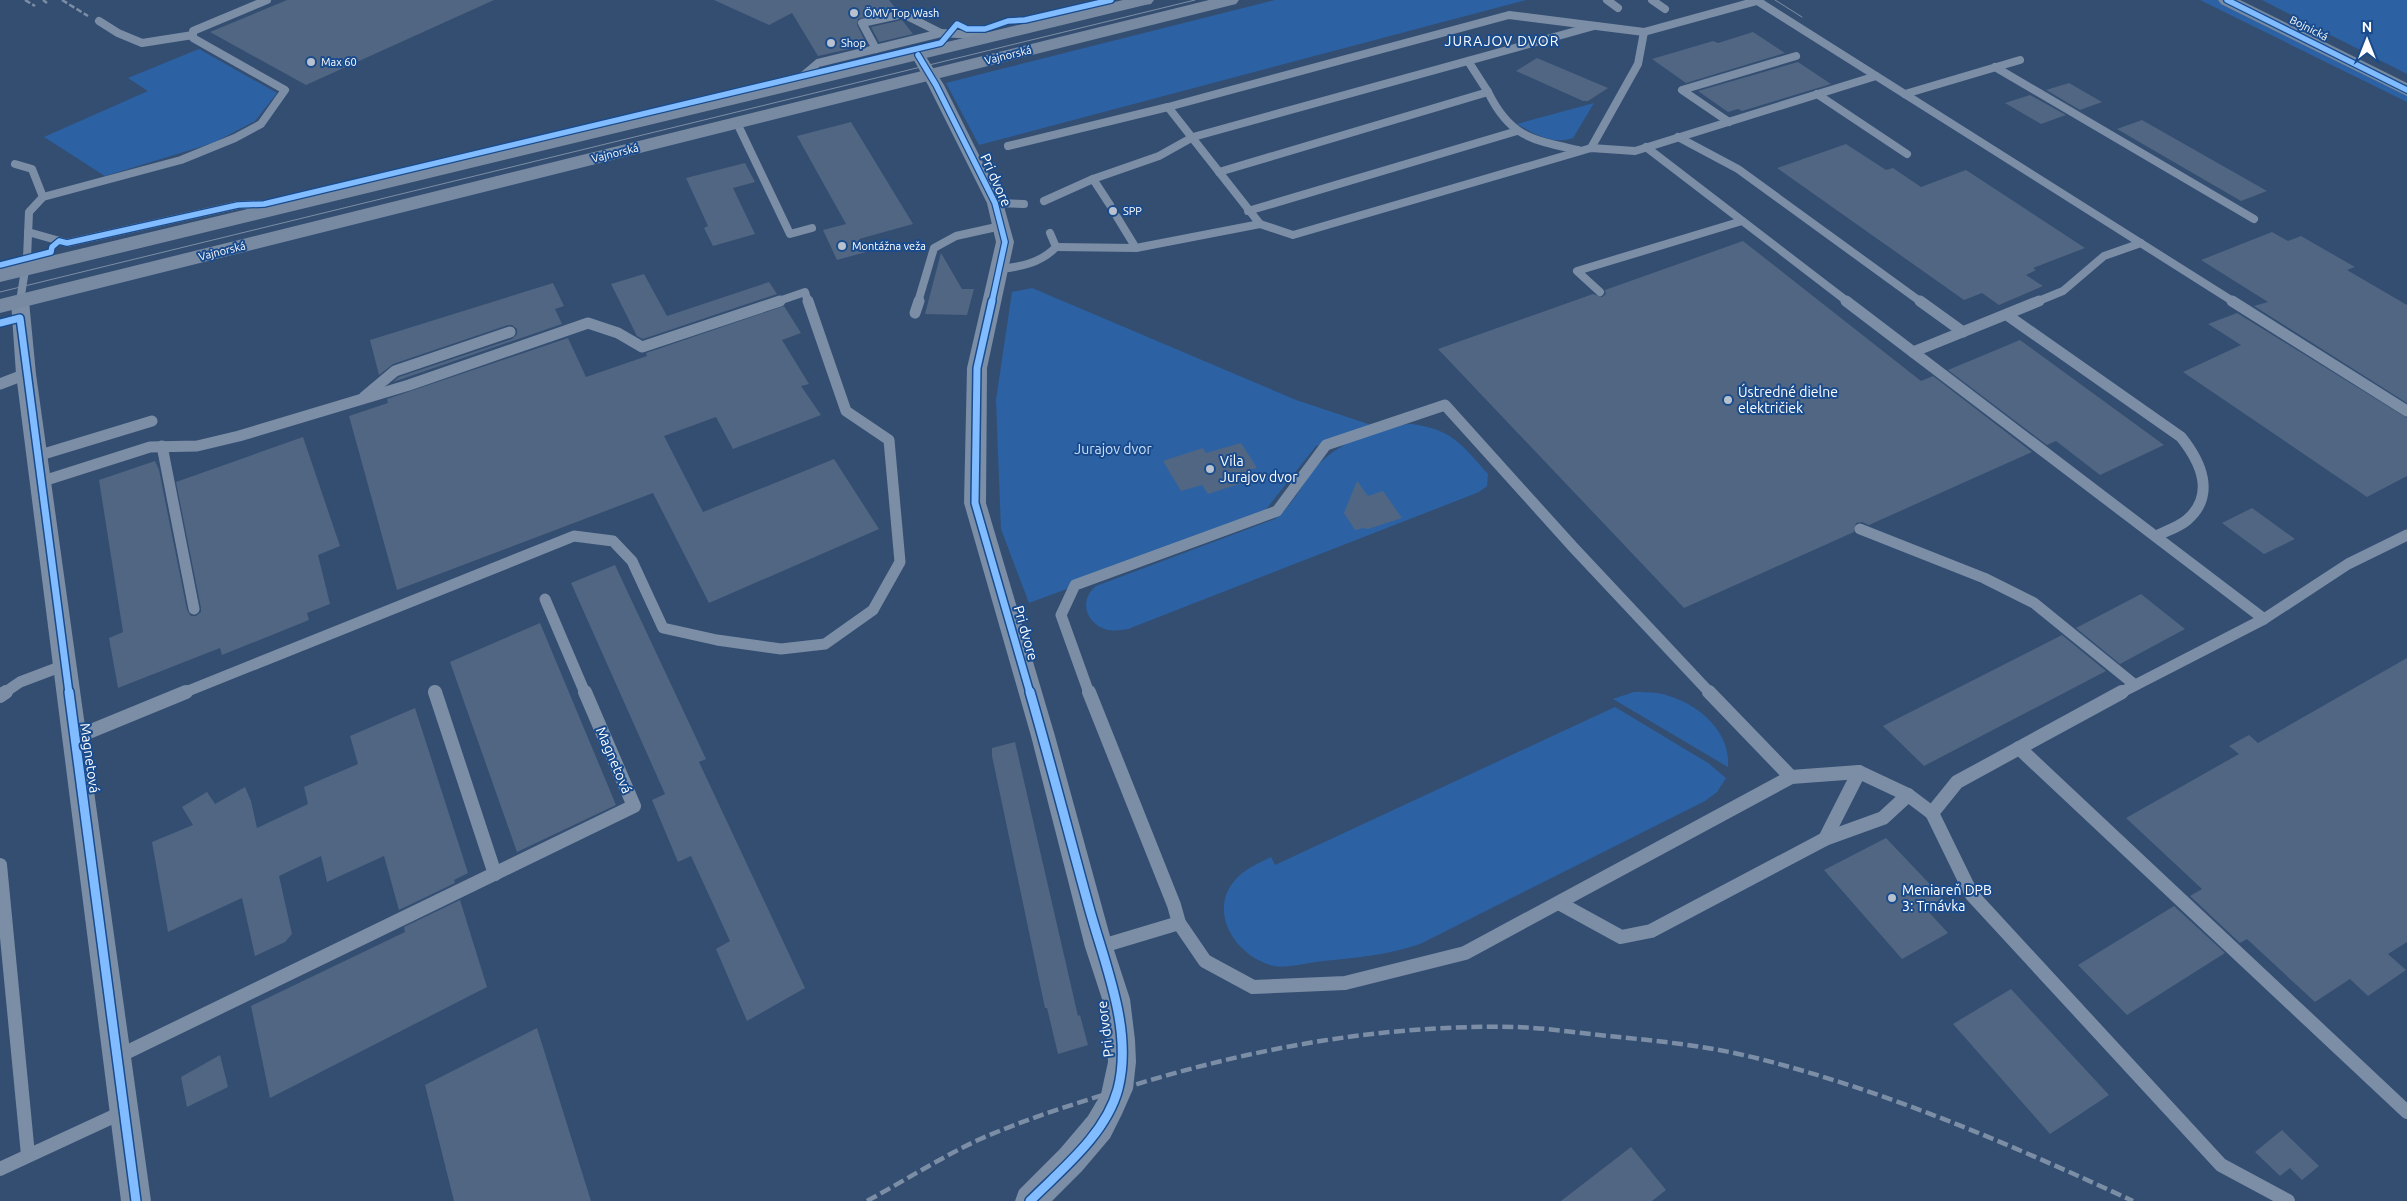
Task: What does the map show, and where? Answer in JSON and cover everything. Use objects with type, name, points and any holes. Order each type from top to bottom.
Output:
[{"type":"main road","name":"Vajnorská","points":[[0,275],[1145,0]]},
{"type":"main road","name":"Vajnorská","points":[[10,304],[1230,0]]},
{"type":"main road","name":"Bojnická","points":[[2228,0],[2407,90]]},
{"type":"main road","name":"Bojnická","points":[[2244,0],[2407,83]]},
{"type":"street","name":"Pri dvore","points":[[918,55],[995,203],[1005,242],[977,368],[975,503],[1043,736],[1099,946],[1116,999],[1120,1032],[1122,1062],[1118,1089],[1112,1104],[1099,1127],[1071,1160],[1030,1201]]},
{"type":"street","name":"Magnetová","points":[[10,304],[26,374],[136,1201]]},
{"type":"lane","points":[[193,36],[193,31],[266,0]]},
{"type":"lane","points":[[1607,0],[1618,8]]},
{"type":"lane","points":[[1652,0],[1665,9]]},
{"type":"lane","points":[[1008,146],[1168,107],[1508,15],[1601,25],[1644,32],[1756,0],[2407,411]]},
{"type":"lane","points":[[876,49],[862,24],[903,14],[941,34]]},
{"type":"lane","points":[[99,21],[118,33],[142,43],[193,36]]},
{"type":"lane","points":[[1044,201],[1093,179],[1159,156],[1193,137],[1601,25]]},
{"type":"lane","points":[[1591,148],[1638,64],[1644,32]]},
{"type":"lane","points":[[792,85],[818,63],[941,34],[994,36]]},
{"type":"lane","points":[[10,304],[25,269],[28,212],[43,197],[181,160],[235,138],[261,124],[280,100],[285,90],[193,38],[193,36]]},
{"type":"lane","points":[[1729,122],[1682,90],[1796,56]]},
{"type":"lane","points":[[1905,94],[2020,60]]},
{"type":"lane","points":[[1468,61],[1505,122],[1517,131],[1551,144],[1580,151]]},
{"type":"lane","points":[[1995,67],[2254,219]]},
{"type":"lane","points":[[1168,107],[1260,224],[1293,235],[1591,148],[1635,151],[1876,76]]},
{"type":"lane","points":[[1219,172],[1488,92]]},
{"type":"lane","points":[[1818,94],[1907,154]]},
{"type":"lane","points":[[737,123],[790,234],[812,228]]},
{"type":"lane","points":[[1248,211],[1517,131]]},
{"type":"lane","points":[[1678,138],[1738,169],[1963,332]]},
{"type":"lane","points":[[1646,147],[2264,619]]},
{"type":"lane","points":[[15,164],[32,169],[43,197]]},
{"type":"lane","points":[[1093,179],[1110,206]]},
{"type":"lane","points":[[995,203],[1024,204]]},
{"type":"lane","points":[[28,232],[67,243],[238,206],[300,204]]},
{"type":"lane","points":[[1117,218],[1136,248]]},
{"type":"lane","points":[[1600,292],[1577,271],[1742,221]]},
{"type":"lane","points":[[1056,247],[1136,248],[1260,224]]},
{"type":"lane","name":"Pri dvore","points":[[915,313],[936,245],[948,239],[1001,226]]},
{"type":"lane","points":[[1050,233],[1056,247]]},
{"type":"lane","points":[[1913,352],[2008,315],[2063,291],[2104,256],[2141,243]]},
{"type":"lane","points":[[999,269],[1010,268],[1050,256],[1056,247]]},
{"type":"lane","points":[[40,482],[150,447],[197,446],[239,436],[361,400],[588,323],[618,333],[642,347],[805,292],[846,411],[889,440],[900,562],[873,610],[825,644],[781,649],[717,640],[663,628],[632,561],[613,541],[574,536],[367,618],[74,738]]},
{"type":"lane","points":[[2008,315],[2181,438],[2191,449],[2200,463],[2204,477],[2202,500],[2187,520],[2156,536]]},
{"type":"lane","points":[[361,400],[395,371],[510,332]]},
{"type":"lane","points":[[0,384],[26,374]]},
{"type":"lane","points":[[1792,777],[1682,666],[1516,486],[1445,405],[1326,445],[1277,511],[1075,585],[1061,615],[1075,657],[1174,905],[1179,923],[1205,961],[1253,988],[1345,983],[1465,953],[1792,777],[1859,772],[1908,795],[1932,812],[1972,895],[2221,1165],[2288,1201]]},
{"type":"lane","points":[[37,456],[152,421]]},
{"type":"lane","points":[[162,446],[194,609]]},
{"type":"lane","points":[[1860,529],[1984,578],[2034,603],[2135,685]]},
{"type":"lane","points":[[1932,812],[1957,782],[2135,685],[2264,619],[2348,564],[2407,535]]},
{"type":"lane","name":"Magnetová","points":[[117,1057],[634,806],[546,599]]},
{"type":"lane","points":[[0,696],[20,682],[65,665]]},
{"type":"lane","points":[[435,692],[495,874]]},
{"type":"lane","points":[[2019,748],[2407,1112]]},
{"type":"lane","points":[[1825,839],[1859,772]]},
{"type":"lane","points":[[1559,903],[1621,937],[1651,931],[1825,839],[1883,818],[1908,795]]},
{"type":"lane","points":[[0,865],[28,1155]]},
{"type":"lane","points":[[1099,946],[1148,934],[1179,923]]},
{"type":"lane","points":[[0,1169],[124,1111]]},
{"type":"green space","points":[[1275,0],[1526,0],[979,145],[946,83]]},
{"type":"green space","points":[[2200,0],[2217,0],[2407,93],[2407,102]]},
{"type":"green space","points":[[2262,0],[2407,0],[2407,74]]},
{"type":"green space","points":[[199,49],[277,93],[255,121],[213,143],[105,176],[44,137],[148,91],[128,78]]},
{"type":"green space","points":[[1594,103],[1573,138],[1565,140],[1551,139],[1537,135],[1517,124]]},
{"type":"green space","name":"Jurajov dvor","points":[[1032,288],[1296,400],[1374,426],[1316,446],[1260,517],[1029,603],[1001,529],[996,400],[1012,292]]},
{"type":"green space","points":[[1411,424],[1437,430],[1455,440],[1488,474],[1487,486],[1479,492],[1128,629],[1108,630],[1094,623],[1090,617],[1086,605],[1087,598],[1096,586],[1275,519],[1291,503],[1313,471],[1332,453],[1357,438],[1385,429]]},
{"type":"green space","points":[[1634,692],[1670,696],[1696,709],[1716,728],[1723,740],[1727,753],[1728,767],[1613,699]]},
{"type":"green space","points":[[1615,707],[1708,763],[1726,778],[1717,792],[1705,801],[1420,944],[1407,948],[1368,956],[1289,966],[1274,966],[1260,961],[1247,953],[1229,930],[1225,917],[1224,903],[1228,890],[1238,877],[1253,866],[1271,857],[1275,865]]},
{"type":"building","name":"Max 60","points":[[287,0],[494,0],[306,85],[210,32]]},
{"type":"building","points":[[714,0],[889,0],[896,9],[858,19],[857,25],[867,45],[818,56],[792,13],[769,25]]},
{"type":"building","points":[[902,20],[913,34],[879,42],[871,27]]},
{"type":"building","points":[[1753,32],[1785,53],[1686,83],[1652,59],[1713,41],[1718,43]]},
{"type":"building","points":[[1537,58],[1608,88],[1588,101],[1583,101],[1516,71]]},
{"type":"building","points":[[1798,62],[1831,84],[1742,111],[1738,109],[1728,112],[1698,91]]},
{"type":"building","points":[[2069,83],[2102,102],[2080,110],[2046,90]]},
{"type":"building","points":[[2030,95],[2066,115],[2041,124],[2005,103]]},
{"type":"building","points":[[2142,120],[2267,191],[2241,201],[2117,129]]},
{"type":"building","points":[[851,122],[913,224],[859,239],[866,252],[837,260],[823,230],[846,224],[797,136]]},
{"type":"building","points":[[1846,144],[1886,170],[1893,168],[1921,187],[1966,170],[2085,248],[2033,268],[2036,270],[2026,275],[2043,286],[1999,305],[1982,293],[1964,300],[1777,168]]},
{"type":"building","points":[[745,163],[755,182],[733,188],[755,234],[713,246],[704,228],[708,226],[686,178]]},
{"type":"building","points":[[2272,232],[2288,241],[2301,236],[2355,267],[2347,270],[2407,305],[2407,403],[2254,306],[2268,302],[2201,260]]},
{"type":"building","name":"Ústredné dielne električiek","points":[[1743,241],[1921,381],[1933,376],[2032,452],[1869,525],[1862,522],[1856,523],[1854,532],[1684,608],[1438,349],[1593,294],[1602,297],[1606,294],[1605,290]]},
{"type":"building","points":[[941,253],[962,289],[974,289],[967,315],[925,314]]},
{"type":"building","points":[[644,274],[667,316],[769,282],[777,294],[643,339],[637,336],[611,284]]},
{"type":"building","points":[[553,283],[564,306],[555,309],[562,324],[393,382],[399,377],[512,339],[517,334],[517,329],[512,325],[508,325],[393,364],[379,375],[370,340]]},
{"type":"building","points":[[784,306],[801,333],[782,340],[809,384],[801,386],[821,415],[733,449],[716,417],[664,436],[703,512],[834,459],[879,529],[709,603],[653,493],[397,590],[349,416],[388,403],[387,399],[568,338],[586,377],[647,356],[646,353]]},
{"type":"building","points":[[2237,313],[2407,418],[2407,476],[2367,497],[2183,372],[2241,345],[2208,324]]},
{"type":"building","points":[[2020,340],[2164,445],[2100,475],[2056,441],[2047,445],[1948,370]]},
{"type":"building","points":[[303,437],[340,546],[318,555],[330,604],[307,613],[309,620],[222,655],[220,648],[118,688],[109,638],[123,632],[99,480],[155,461],[159,470],[187,610],[191,616],[196,616],[201,612],[201,608],[176,482]]},
{"type":"building","name":"Vila Jurajov dvor","points":[[1241,443],[1257,468],[1249,470],[1255,479],[1208,494],[1202,485],[1181,491],[1163,461],[1203,448],[1206,453]]},
{"type":"building","points":[[1357,481],[1368,496],[1383,491],[1402,518],[1368,529],[1355,530],[1344,513]]},
{"type":"building","points":[[2252,508],[2295,539],[2264,554],[2222,523]]},
{"type":"building","points":[[615,565],[706,759],[699,762],[805,988],[747,1021],[716,949],[730,941],[691,856],[678,862],[652,800],[665,794],[571,583]]},
{"type":"building","points":[[2141,594],[2185,629],[2120,664],[2076,628]]},
{"type":"building","points":[[540,623],[616,805],[517,852],[450,662]]},
{"type":"building","points":[[2062,635],[2106,671],[1924,766],[1883,726]]},
{"type":"building","points":[[2407,658],[2407,942],[2388,954],[2406,970],[2368,996],[2350,979],[2315,1002],[2247,939],[2240,943],[2190,896],[2202,889],[2126,818],[2239,754],[2229,746],[2249,735],[2258,743]]},
{"type":"building","points":[[415,708],[468,873],[454,880],[455,883],[399,910],[384,856],[327,882],[321,856],[279,876],[292,934],[285,942],[255,956],[242,898],[168,932],[152,842],[193,825],[182,807],[207,792],[215,804],[245,787],[251,801],[257,828],[308,804],[304,787],[358,764],[350,736]]},
{"type":"building","points":[[1015,742],[1078,1016],[1080,1015],[1088,1045],[1058,1054],[1047,1008],[1045,1008],[992,756],[992,748]]},
{"type":"building","name":"Meniareň DPB 3: Trnávka","points":[[1886,838],[1943,898],[1925,908],[1948,933],[1902,959],[1824,870]]},
{"type":"building","points":[[460,900],[487,987],[270,1098],[251,1006],[405,932],[404,927]]},
{"type":"building","points":[[2174,906],[2225,953],[2127,1015],[2078,965]]},
{"type":"building","points":[[2011,989],[2109,1095],[2050,1134],[1953,1024]]},
{"type":"building","points":[[537,1028],[591,1201],[454,1201],[425,1085]]},
{"type":"building","points":[[220,1055],[228,1087],[187,1107],[181,1077]]},
{"type":"building","points":[[2282,1130],[2319,1166],[2302,1180],[2290,1168],[2280,1176],[2255,1152]]},
{"type":"building","points":[[1631,1147],[1666,1190],[1652,1201],[1561,1201]]},
{"type":"tram line","points":[[0,292],[1195,0]]},
{"type":"tram line","points":[[1775,0],[1802,17]]},
{"type":"railway","points":[[25,0],[35,6]]},
{"type":"railway","points":[[43,0],[47,3]]},
{"type":"railway","points":[[62,0],[88,16]]},
{"type":"railway","points":[[867,1201],[950,1154],[993,1133],[1153,1079],[1204,1065],[1306,1043],[1411,1030],[1463,1027],[1551,1029],[1665,1042],[1741,1054],[1856,1087],[1950,1121],[2133,1201]]},
{"type":"cycle path","points":[[0,265],[51,252],[52,247],[59,241],[67,243],[238,205],[264,204],[941,43],[957,24],[967,29],[985,29],[1008,21],[1025,20],[1111,0]]},
{"type":"cycle path","points":[[2227,0],[2407,90]]},
{"type":"cycle path","points":[[918,55],[936,85],[995,203],[1005,242],[977,368],[975,503],[1043,736],[1099,947],[1116,999],[1121,1040],[1122,1062],[1118,1089],[1112,1104],[1099,1127],[1071,1160],[1030,1201]]},
{"type":"cycle path","points":[[0,323],[20,318],[136,1201]]},
{"type":"place","name":"ÖMV Top Wash","points":[[854,13]]},
{"type":"place","name":"Shop","points":[[831,43]]},
{"type":"place","name":"Max 60","points":[[311,62]]},
{"type":"place","name":"SPP","points":[[1113,211]]},
{"type":"place","name":"Montážna veža","points":[[842,246]]},
{"type":"place","name":"Ústredné dielne električiek","points":[[1728,400]]},
{"type":"place","name":"Vila Jurajov dvor","points":[[1210,469]]},
{"type":"place","name":"Meniareň DPB 3: Trnávka","points":[[1892,898]]},
{"type":"district","name":"JURAJOV DVOR","points":[[1502,41]]}]
